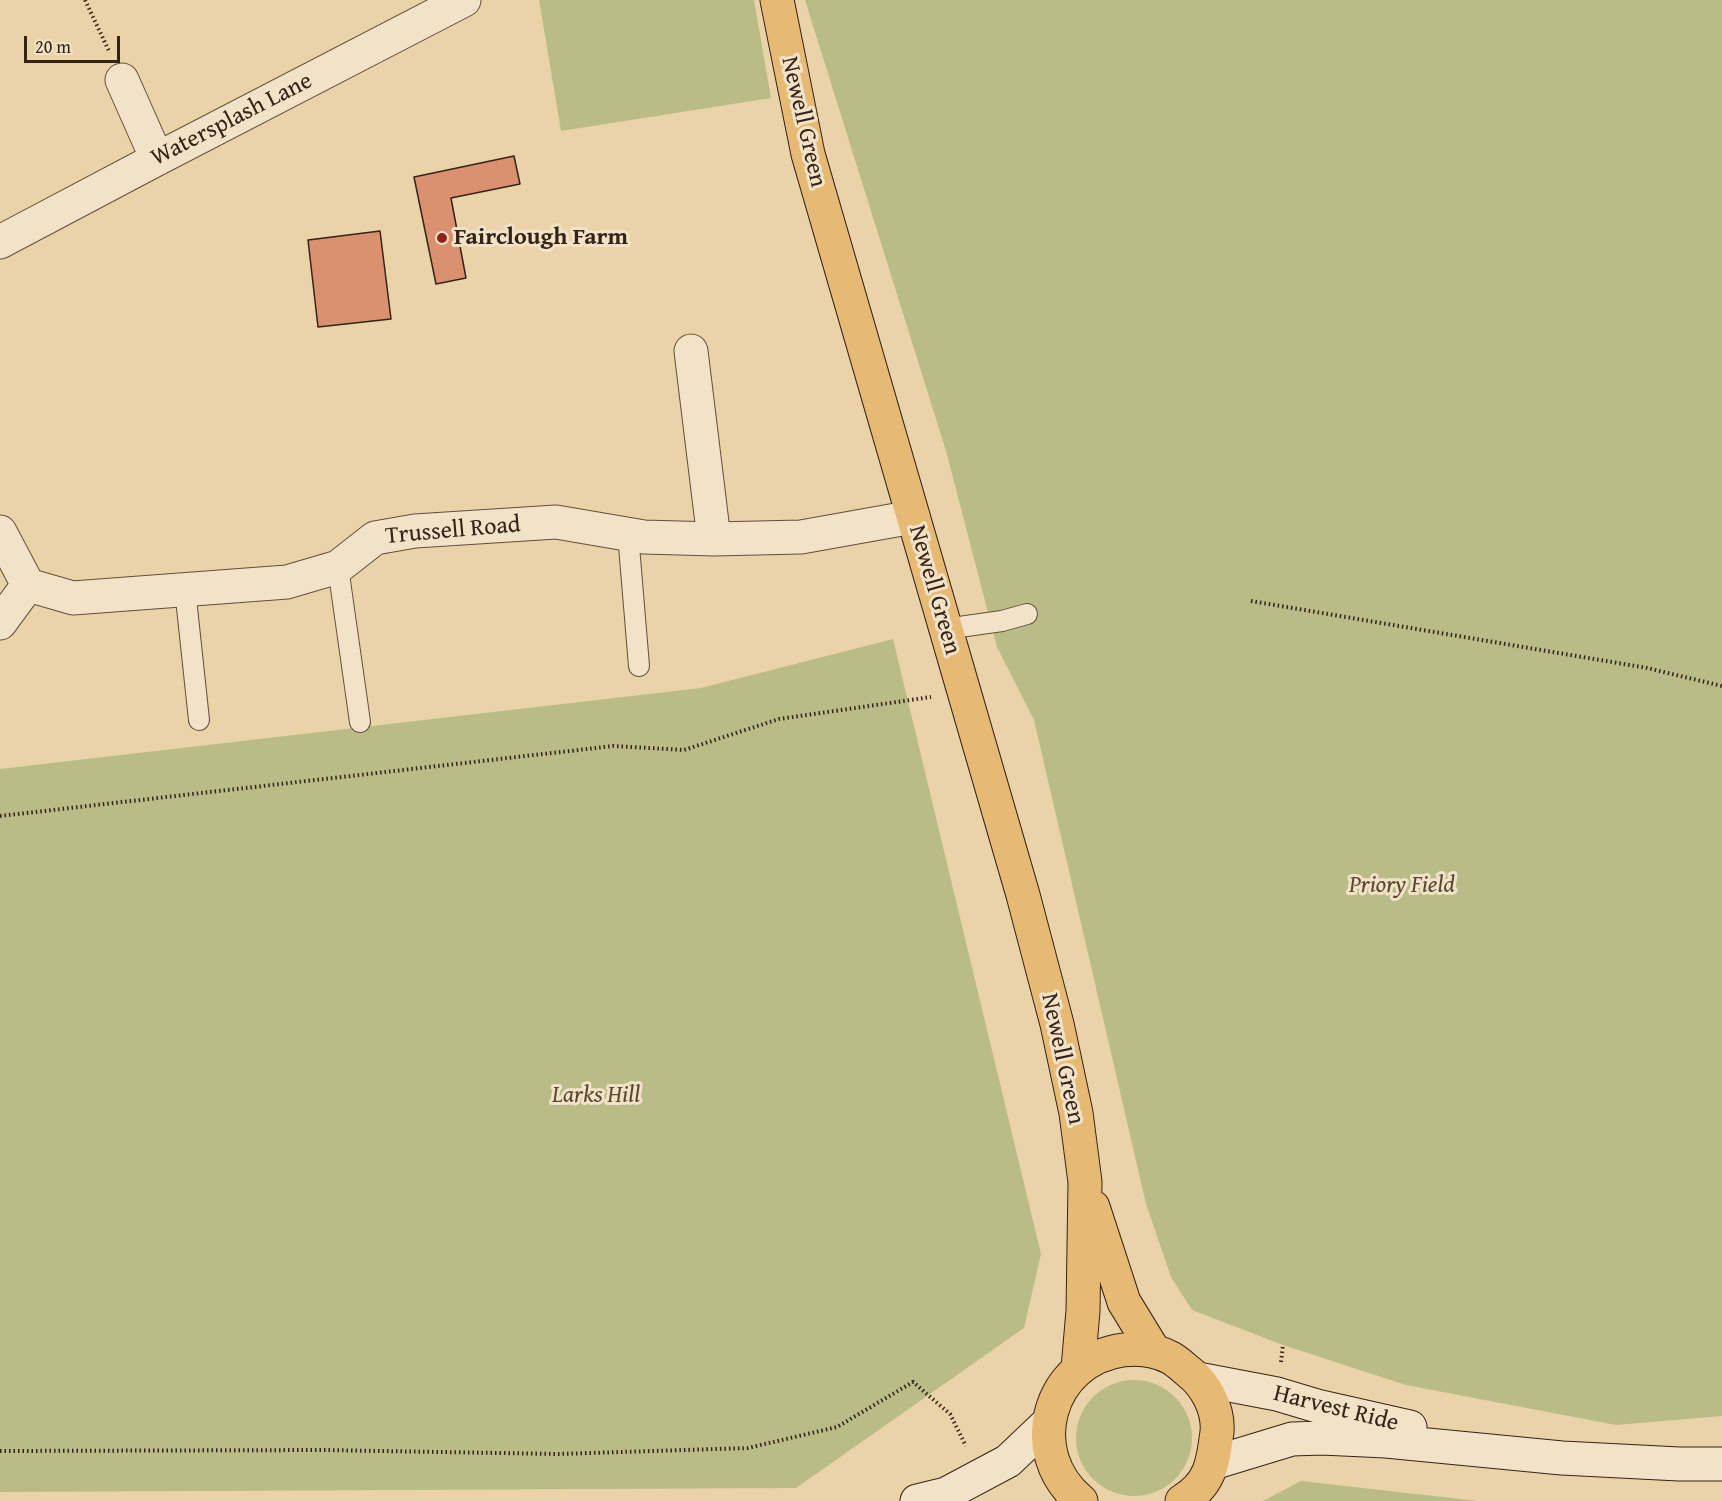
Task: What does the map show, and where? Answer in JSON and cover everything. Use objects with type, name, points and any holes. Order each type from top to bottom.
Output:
[{"type":"main road","name":"Newell Green","points":[[777,0],[808,154],[1023,895],[1057,1024],[1076,1113],[1085,1182],[1083,1311],[1078,1368]]},
{"type":"main road","name":"Newell Green","points":[[1085,1182],[1124,1302],[1154,1351]]},
{"type":"main road","points":[[1076,1500],[1056,1473],[1048,1443],[1048,1423],[1058,1394],[1078,1368],[1108,1352],[1137,1349],[1154,1351],[1172,1358],[1198,1379],[1211,1400],[1218,1425],[1213,1462],[1209,1474],[1188,1499]]},
{"type":"street","name":"Watersplash Lane","points":[[0,242],[464,0]]},
{"type":"street","points":[[122,80],[156,159]]},
{"type":"street","points":[[691,351],[714,539]]},
{"type":"street","name":"Trussell Road","points":[[28,585],[74,598],[287,582],[338,567],[375,538],[415,531],[556,522],[644,537],[714,539],[801,537],[914,517]]},
{"type":"street","points":[[0,532],[28,585],[0,623]]},
{"type":"street","name":"Harvest Ride","points":[[1198,1379],[1277,1394],[1317,1407],[1402,1425],[1471,1449]]},
{"type":"street","points":[[917,1501],[946,1494],[1008,1461],[1048,1423]]},
{"type":"street","name":"Harvest Ride","points":[[1213,1462],[1292,1439],[1322,1438],[1386,1441],[1562,1458],[1722,1464]]},
{"type":"lane","points":[[628,534],[639,666]]},
{"type":"lane","points":[[338,567],[360,722]]},
{"type":"lane","points":[[185,589],[199,720]]},
{"type":"lane","points":[[945,629],[1002,621],[1027,614]]},
{"type":"path","points":[[85,0],[122,80]]},
{"type":"path","points":[[1251,601],[1647,668],[1722,686]]},
{"type":"path","points":[[0,816],[613,746],[684,750],[779,719],[933,696]]},
{"type":"path","points":[[1280,1367],[1283,1345]]},
{"type":"path","points":[[0,1451],[323,1450],[558,1454],[748,1448],[837,1427],[913,1382],[950,1414],[970,1455]]},
{"type":"green space","points":[[539,0],[754,0],[771,98],[561,131]]},
{"type":"green space","name":"Priory Field","points":[[805,0],[1722,0],[1722,1416],[1616,1425],[1406,1385],[1283,1345],[1192,1310],[1171,1277],[1146,1204],[1034,720],[997,647],[946,451]]},
{"type":"green space","name":"Larks Hill","points":[[893,639],[1041,1254],[1024,1328],[796,1488],[0,1492],[0,769],[701,688]]},
{"type":"green space","points":[[1134,1380],[1156,1385],[1175,1397],[1187,1416],[1192,1438],[1187,1460],[1175,1479],[1156,1491],[1134,1496],[1112,1491],[1093,1479],[1081,1460],[1076,1438],[1081,1416],[1093,1397],[1112,1385]]},
{"type":"green space","points":[[1301,1481],[1478,1501],[1263,1501]]},
{"type":"building","name":"Fairclough Farm","points":[[514,156],[520,184],[451,198],[466,278],[436,284],[414,177]]},
{"type":"building","points":[[380,231],[391,319],[318,327],[308,240]]},
{"type":"place","name":"Fairclough Farm","points":[[442,238]]}]
